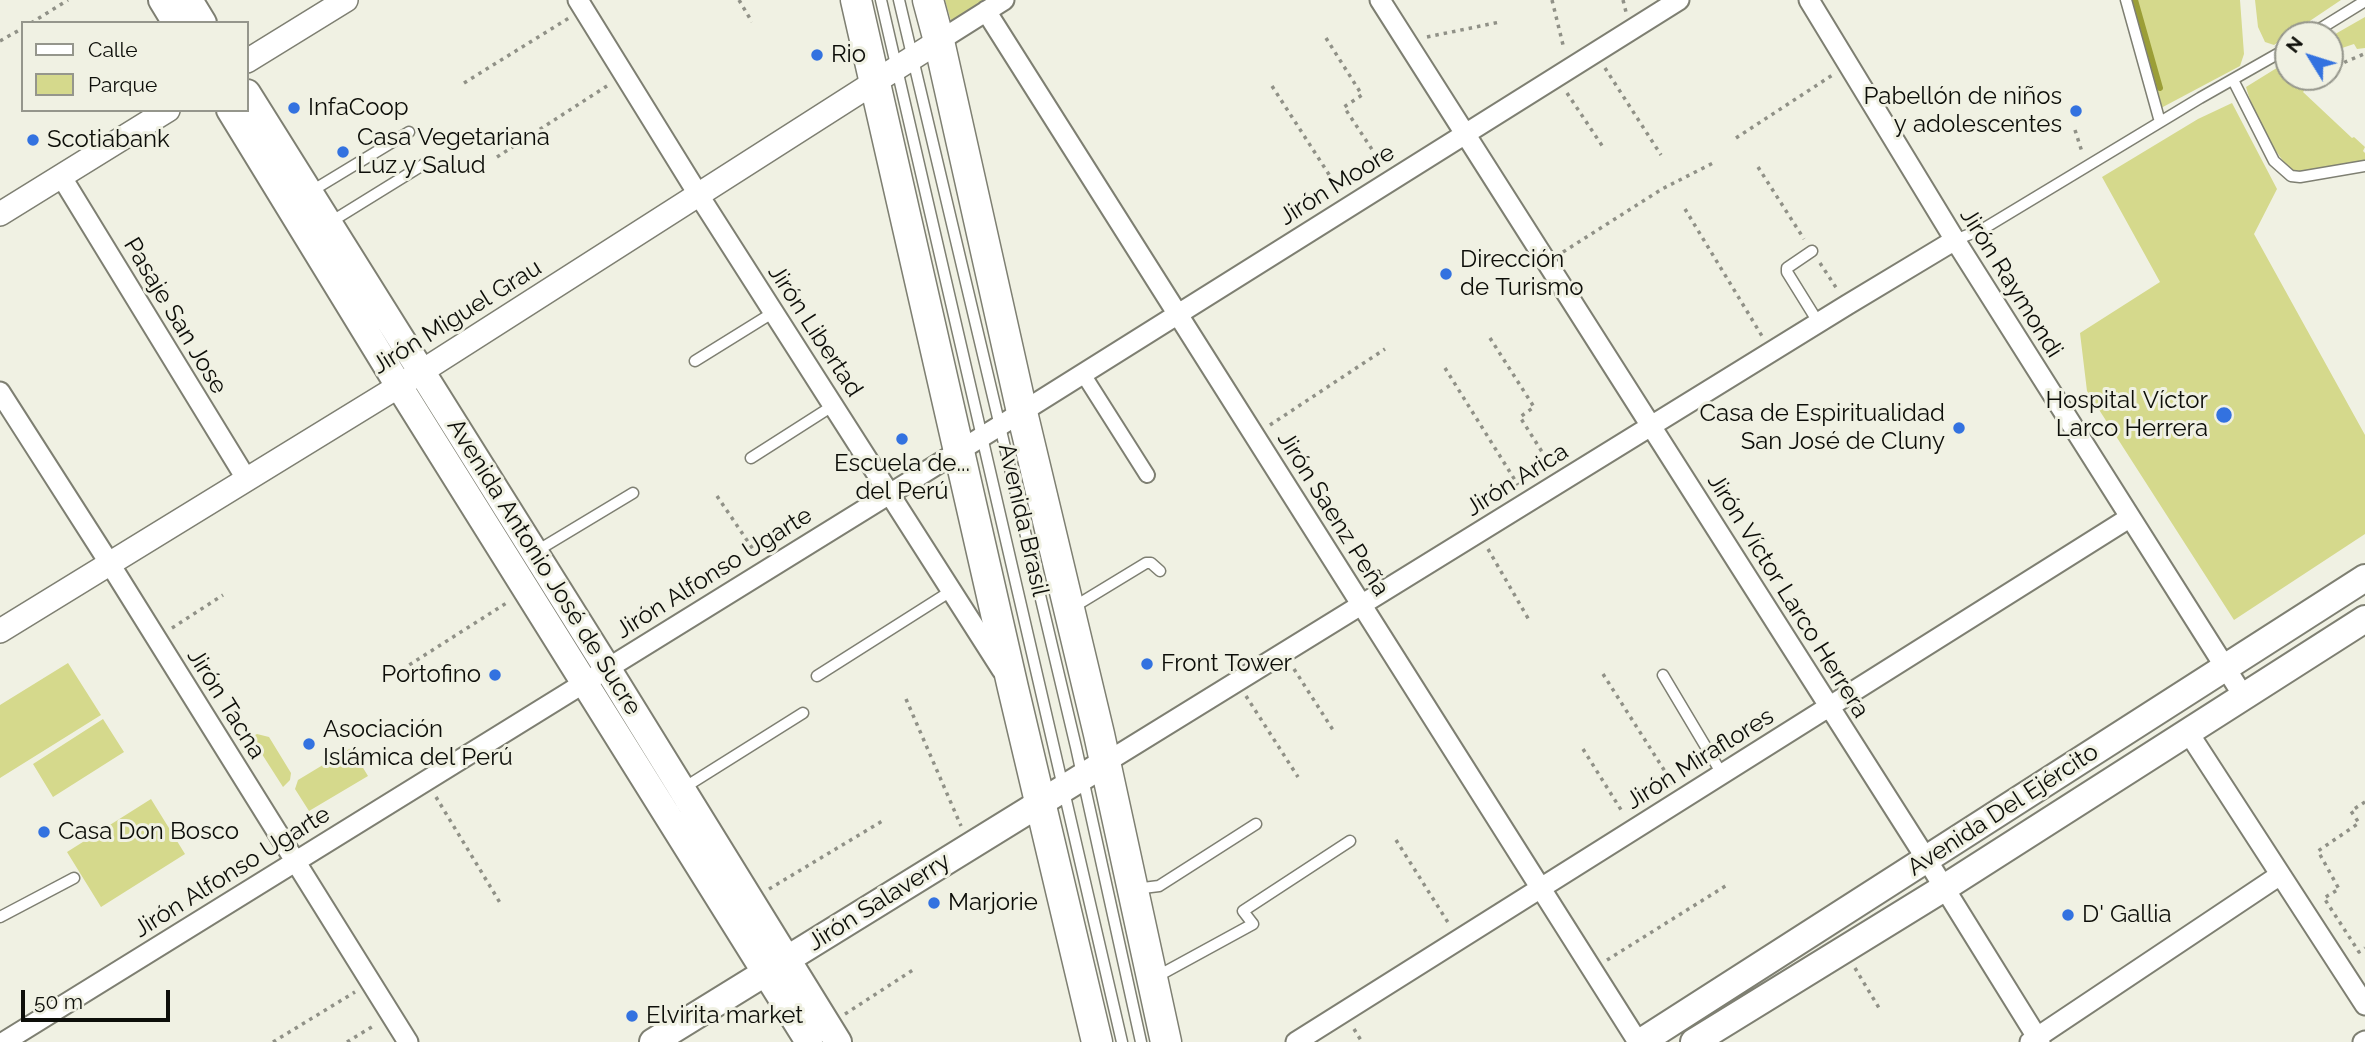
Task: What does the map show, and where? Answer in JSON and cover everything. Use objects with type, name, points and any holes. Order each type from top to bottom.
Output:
[{"type":"main road","points":[[162,0],[175,21]]},
{"type":"main road","points":[[189,0],[202,21]]},
{"type":"main road","name":"Avenida Brasil","points":[[856,0],[896,69],[971,443],[1013,688],[1073,782],[1133,889],[1166,1042]]},
{"type":"main road","name":"Avenida Brasil","points":[[928,0],[939,41],[1011,418],[1070,609],[1073,782],[1097,1042]]},
{"type":"main road","name":"Avenida Antonio José de Sucre","points":[[248,95],[750,900],[776,965]]},
{"type":"main road","name":"Avenida Antonio José de Sucre","points":[[231,112],[584,682],[825,1036]]},
{"type":"main road","name":"Avenida Del Ejército","points":[[1640,1042],[2365,578]]},
{"type":"main road","name":"Avenida Del Ejército","points":[[1695,1042],[1944,888],[2365,619]]},
{"type":"main road","name":"Jirón Salaverry","points":[[653,1042],[1073,782]]},
{"type":"street","points":[[248,60],[346,0]]},
{"type":"street","points":[[939,41],[1004,0]]},
{"type":"street","name":"Jirón Víctor Larco Herrera","points":[[1380,0],[1927,860],[2036,1040]]},
{"type":"street","name":"Jirón Moore","points":[[1011,418],[1679,0]]},
{"type":"street","name":"Jirón Raymondi","points":[[1808,0],[1955,240],[2244,697]]},
{"type":"street","name":"Jirón Libertad","points":[[581,5],[698,194],[1013,688]]},
{"type":"street","name":"Jirón Saenz Peña","points":[[986,11],[1591,970],[1640,1042]]},
{"type":"street","name":"Jirón Miguel Grau","points":[[0,631],[399,386],[939,41]]},
{"type":"street","points":[[0,214],[165,112]]},
{"type":"street","name":"Pasaje San Jose","points":[[61,176],[247,480]]},
{"type":"street","name":"Jirón Arica","points":[[1073,782],[1955,240]]},
{"type":"street","points":[[1083,374],[1147,475]]},
{"type":"street","name":"Jirón Tacna","points":[[0,392],[408,1042]]},
{"type":"street","name":"Jirón Alfonso Ugarte","points":[[4,1042],[1011,418]]},
{"type":"street","name":"Jirón Miraflores","points":[[1296,1042],[2129,518]]},
{"type":"street","points":[[2188,732],[2365,1005]]},
{"type":"street","points":[[2036,1040],[2280,874]]},
{"type":"lane","name":"Avenida Brasil","points":[[881,0],[896,69],[1011,418],[1073,782],[1122,1042]]},
{"type":"lane","name":"Avenida Brasil","points":[[896,69],[899,0]]},
{"type":"lane","points":[[2126,0],[2160,122]]},
{"type":"lane","points":[[2333,21],[2365,1]]},
{"type":"lane","points":[[1955,240],[1983,229],[2274,56]]},
{"type":"lane","points":[[2233,80],[2274,161],[2291,176],[2300,177],[2365,166]]},
{"type":"lane","points":[[309,192],[409,132]]},
{"type":"lane","points":[[328,223],[426,163]]},
{"type":"lane","points":[[1812,251],[1787,268],[1787,272],[1818,322]]},
{"type":"lane","points":[[695,361],[774,312]]},
{"type":"lane","points":[[751,458],[834,405]]},
{"type":"lane","name":"Avenida Brasil","points":[[971,443],[1073,782],[1141,1042]]},
{"type":"lane","points":[[535,552],[633,493]]},
{"type":"lane","points":[[1070,609],[1146,563],[1152,563],[1160,571]]},
{"type":"lane","points":[[817,676],[951,591]]},
{"type":"lane","points":[[1663,676],[1722,774]]},
{"type":"lane","points":[[682,789],[803,713]]},
{"type":"lane","points":[[1133,889],[1159,886],[1256,824]]},
{"type":"lane","points":[[1152,978],[1253,924],[1243,911],[1350,841]]},
{"type":"lane","points":[[0,917],[74,878]]},
{"type":"path","points":[[34,21],[68,0]]},
{"type":"path","points":[[739,0],[752,22]]},
{"type":"path","points":[[1552,0],[1562,72],[1603,147]]},
{"type":"path","points":[[464,83],[581,5]]},
{"type":"path","points":[[1406,41],[1500,22]]},
{"type":"path","points":[[0,41],[21,29]]},
{"type":"path","points":[[1326,38],[1362,95],[1345,107],[1391,179]]},
{"type":"path","points":[[1595,52],[1661,155]]},
{"type":"path","points":[[2344,63],[2364,54],[2364,57]]},
{"type":"path","points":[[1736,138],[1848,65]]},
{"type":"path","points":[[497,158],[625,75]]},
{"type":"path","points":[[1272,86],[1349,206]]},
{"type":"path","points":[[2075,130],[2087,168]]},
{"type":"path","points":[[1547,262],[1662,189],[1715,162]]},
{"type":"path","points":[[1758,167],[1847,304]]},
{"type":"path","points":[[1685,209],[1771,352]]},
{"type":"path","points":[[1490,338],[1534,407],[1520,417],[1561,482]]},
{"type":"path","points":[[1254,436],[1385,349]]},
{"type":"path","points":[[1445,368],[1528,502]]},
{"type":"path","points":[[717,496],[767,569]]},
{"type":"path","points":[[1479,533],[1529,620]]},
{"type":"path","points":[[395,674],[527,589]]},
{"type":"path","points":[[157,639],[223,595]]},
{"type":"path","points":[[1284,653],[1333,730]]},
{"type":"path","points":[[1603,674],[1683,799]]},
{"type":"path","points":[[1237,682],[1298,777]]},
{"type":"path","points":[[906,699],[969,846]]},
{"type":"path","points":[[1583,749],[1634,830]]},
{"type":"path","points":[[426,781],[502,906]]},
{"type":"path","points":[[2365,802],[2351,811],[2359,823],[2318,851],[2339,889],[2324,898],[2358,952],[2365,948]]},
{"type":"path","points":[[750,900],[884,820]]},
{"type":"path","points":[[1395,840],[1458,940]]},
{"type":"path","points":[[1591,970],[1727,885]]},
{"type":"path","points":[[1843,950],[1879,1008]]},
{"type":"path","points":[[825,1036],[916,968]]},
{"type":"path","points":[[273,1042],[370,982]]},
{"type":"path","points":[[347,1042],[391,1016]]},
{"type":"green space","points":[[945,0],[983,0],[984,1],[951,21]]},
{"type":"green space","points":[[2131,0],[2240,0],[2244,54],[2240,66],[2161,108]]},
{"type":"green space","points":[[2255,0],[2341,0],[2310,21],[2274,21],[2274,45],[2265,42],[2258,27]]},
{"type":"green space","points":[[2365,17],[2365,48],[2357,49],[2354,44],[2344,47],[2344,29]]},
{"type":"green space","points":[[2274,70],[2274,91],[2304,91],[2352,138],[2365,147],[2365,161],[2295,173],[2273,146],[2259,121],[2246,87]]},
{"type":"green space","points":[[2232,103],[2277,189],[2254,234],[2365,435],[2365,534],[2234,620],[2087,391],[2080,333],[2160,282],[2102,177],[2198,119]]},
{"type":"green space","points":[[68,663],[101,715],[0,778],[0,705]]},
{"type":"green space","points":[[103,719],[124,752],[53,797],[33,764]]},
{"type":"green space","points":[[257,734],[269,737],[291,773],[290,780],[283,787],[251,737]]},
{"type":"green space","points":[[351,748],[368,776],[309,811],[295,789],[298,780]]},
{"type":"green space","points":[[151,799],[185,854],[101,907],[67,852]]},
{"type":"waterway","points":[[2135,0],[2160,88]]},
{"type":"place","name":"Rio","points":[[817,55]]},
{"type":"place","name":"InfaCoop","points":[[294,108]]},
{"type":"place","name":"Pabellón de niños y adolescentes","points":[[2076,111]]},
{"type":"place","name":"Scotiabank","points":[[33,140]]},
{"type":"place","name":"Casa Vegetariana Luz y Salud","points":[[343,152]]},
{"type":"place","name":"Dirección de Turismo","points":[[1446,274]]},
{"type":"place","name":"Hospital Víctor Larco Herrera","points":[[2224,415]]},
{"type":"place","name":"Casa de Espiritualidad San José de Cluny","points":[[1959,428]]},
{"type":"place","name":"Escuela de... del Perú","points":[[902,439]]},
{"type":"place","name":"Front Tower","points":[[1147,664]]},
{"type":"place","name":"Portofino","points":[[495,675]]},
{"type":"place","name":"Asociación Islámica del Perú","points":[[309,744]]},
{"type":"place","name":"Casa Don Bosco","points":[[44,832]]},
{"type":"place","name":"Marjorie","points":[[934,903]]},
{"type":"place","name":"D' Gallia","points":[[2068,915]]},
{"type":"place","name":"Elvirita market","points":[[632,1016]]}]
